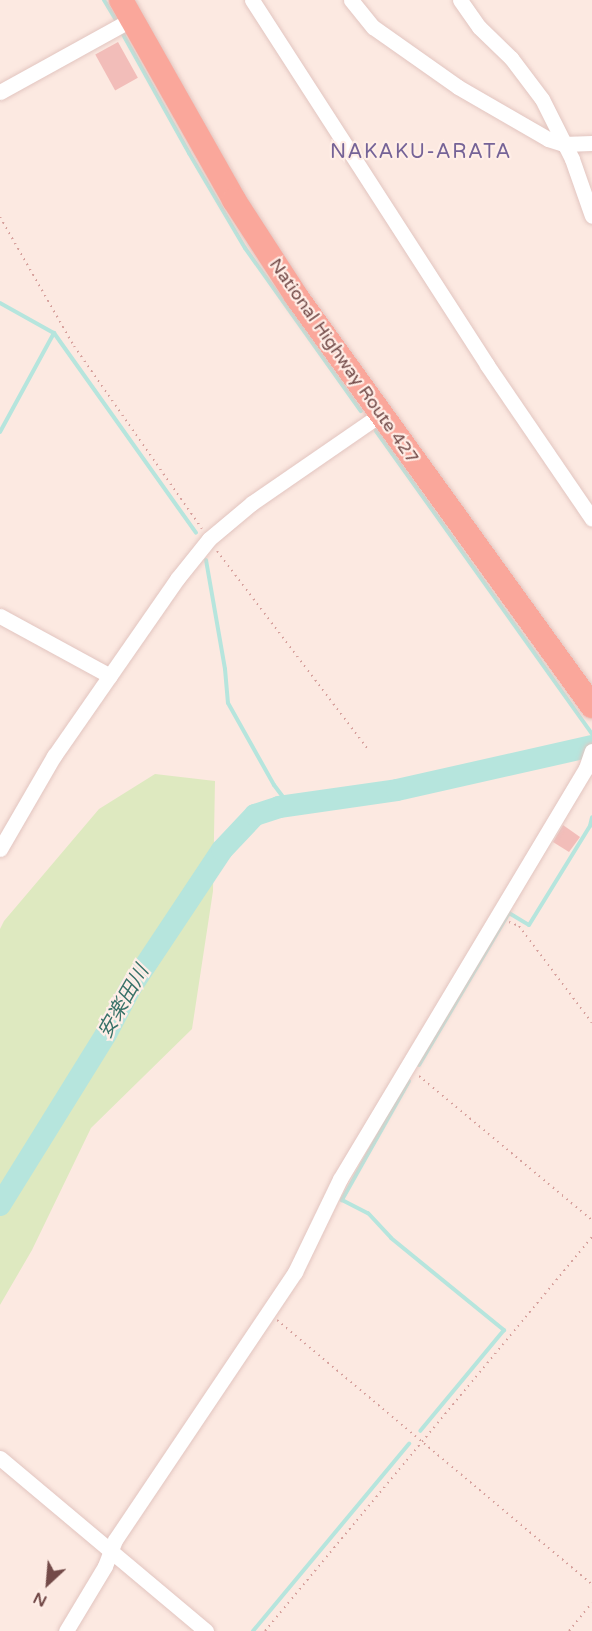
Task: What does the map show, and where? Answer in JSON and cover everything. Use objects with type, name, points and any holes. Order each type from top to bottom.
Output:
[{"type":"highway","name":"National Highway Route 427","points":[[127,10],[234,200],[296,296],[592,706]]},
{"type":"street","points":[[252,0],[487,364],[592,519]]},
{"type":"street","points":[[351,0],[373,27],[458,87],[549,139],[563,144],[592,143]]},
{"type":"street","points":[[460,0],[479,27],[511,58],[542,99],[572,159],[592,216]]},
{"type":"street","points":[[0,92],[127,10]]},
{"type":"street","points":[[0,849],[54,756],[177,579],[209,539],[252,503],[381,414]]},
{"type":"street","points":[[0,616],[110,676]]},
{"type":"street","points":[[66,1631],[105,1566],[115,1540],[295,1272],[340,1179],[586,768],[592,752]]},
{"type":"street","points":[[0,1458],[206,1631]]},
{"type":"path","points":[[0,217],[74,346],[209,539],[368,749]]},
{"type":"path","points":[[508,921],[519,926],[592,1023]]},
{"type":"path","points":[[408,1068],[592,1220]]},
{"type":"path","points":[[265,1631],[592,1237]]},
{"type":"path","points":[[268,1313],[592,1584]]},
{"type":"path","points":[[569,1631],[592,1603]]},
{"type":"green space","points":[[155,774],[215,781],[213,891],[192,1029],[91,1128],[32,1250],[0,1305],[0,929],[4,921],[99,809]]},
{"type":"building","points":[[118,42],[138,78],[115,90],[95,55]]},
{"type":"building","points":[[563,825],[580,837],[569,852],[553,842]]},
{"type":"waterway","points":[[104,0],[117,22]]},
{"type":"waterway","points":[[120,29],[245,248],[361,411]]},
{"type":"waterway","points":[[0,303],[54,333],[196,533]]},
{"type":"waterway","points":[[0,432],[54,333]]},
{"type":"waterway","points":[[376,431],[592,734]]},
{"type":"waterway","points":[[206,560],[225,669],[228,703],[274,785],[290,806]]},
{"type":"waterway","name":"安楽田川","points":[[0,1205],[106,1034],[131,987],[222,850],[255,815],[279,807],[397,790],[592,746]]},
{"type":"waterway","points":[[419,1065],[509,913],[529,925],[590,826],[592,817]]},
{"type":"waterway","points":[[409,1081],[342,1200],[368,1213],[391,1238],[504,1330],[420,1431]]},
{"type":"waterway","points":[[253,1631],[409,1444]]},
{"type":"district","name":"NAKAKU-ARATA","points":[[421,152]]}]
